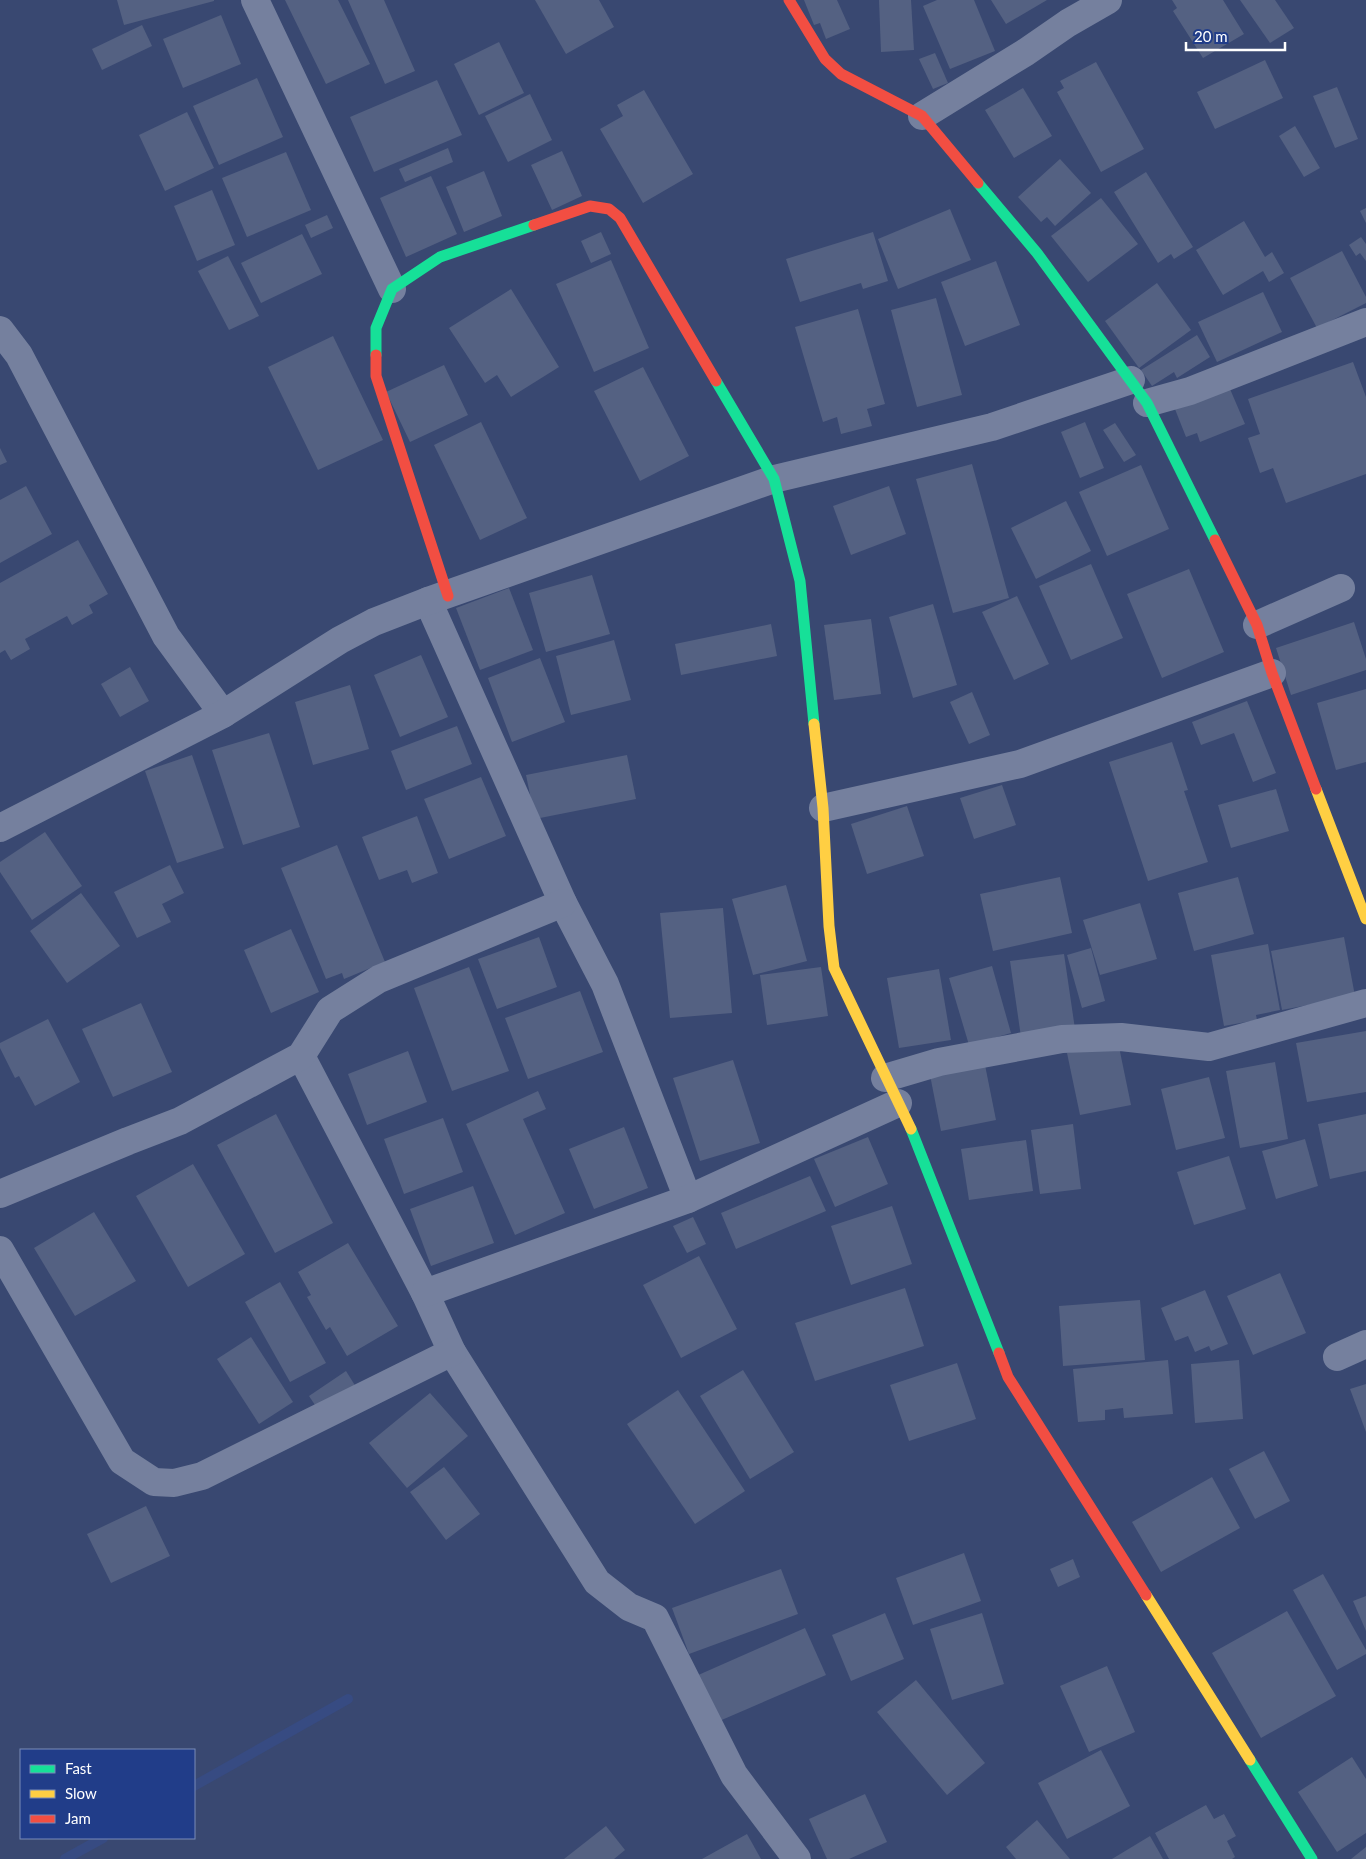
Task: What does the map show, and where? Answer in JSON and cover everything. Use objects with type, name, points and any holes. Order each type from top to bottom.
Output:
[{"type":"street","points":[[255,0],[392,290]]},
{"type":"street","points":[[789,0],[825,59],[842,74],[922,116],[1037,253],[1148,403],[1257,624],[1272,673],[1366,918]]},
{"type":"street","points":[[922,116],[1026,52],[1068,23],[1108,0]]},
{"type":"street","points":[[688,1199],[605,984],[563,903],[438,598],[376,376],[376,328],[392,290],[440,257],[590,206],[609,209],[620,218],[774,479],[800,581],[824,808],[834,968],[918,1146],[1008,1377],[1312,1859]]},
{"type":"street","points":[[1148,403],[1190,391],[1366,322]]},
{"type":"street","points":[[0,330],[19,354],[166,636],[223,714]]},
{"type":"street","points":[[0,828],[223,714],[340,640],[374,622],[774,479],[992,427],[1131,380]]},
{"type":"street","points":[[1257,624],[1341,588]]},
{"type":"street","points":[[824,808],[1020,764],[1272,673]]},
{"type":"street","points":[[0,1194],[180,1121],[301,1056],[330,1010],[379,979],[563,903]]},
{"type":"street","points":[[885,1078],[938,1062],[1062,1039],[1121,1037],[1209,1046],[1366,1003]]},
{"type":"street","points":[[301,1056],[425,1292],[452,1352],[597,1582],[629,1607],[655,1618],[734,1775],[797,1859]]},
{"type":"street","points":[[425,1292],[688,1199],[898,1103]]},
{"type":"street","points":[[0,1250],[122,1462],[154,1482],[174,1483],[202,1476],[452,1352]]},
{"type":"street","points":[[1337,1357],[1366,1344]]},
{"type":"building","points":[[117,0],[214,0],[214,1],[124,25]]},
{"type":"building","points":[[285,0],[338,0],[370,64],[326,84]]},
{"type":"building","points":[[348,0],[384,0],[415,71],[385,84]]},
{"type":"building","points":[[535,0],[599,0],[614,27],[566,54]]},
{"type":"building","points":[[804,0],[837,0],[850,29],[826,39],[820,23],[814,25]]},
{"type":"building","points":[[879,0],[911,0],[914,50],[881,52]]},
{"type":"building","points":[[937,0],[974,0],[995,51],[950,69],[923,6]]},
{"type":"building","points":[[991,0],[1047,0],[1006,24]]},
{"type":"building","points":[[1172,0],[1223,0],[1244,34],[1203,58],[1173,11],[1177,8]]},
{"type":"building","points":[[1240,0],[1275,0],[1294,28],[1270,43]]},
{"type":"building","points":[[221,15],[241,64],[183,88],[163,39]]},
{"type":"building","points":[[142,25],[152,46],[102,70],[92,49]]},
{"type":"building","points":[[499,42],[524,93],[479,115],[454,64]]},
{"type":"building","points":[[935,53],[948,83],[933,89],[919,59]]},
{"type":"building","points":[[1265,60],[1283,98],[1215,129],[1197,92]]},
{"type":"building","points":[[1096,62],[1144,149],[1101,172],[1057,92],[1064,88],[1060,81]]},
{"type":"building","points":[[257,78],[283,137],[219,165],[193,106]]},
{"type":"building","points":[[437,80],[462,135],[374,172],[350,117]]},
{"type":"building","points":[[1337,87],[1358,139],[1335,148],[1313,96]]},
{"type":"building","points":[[1023,88],[1052,136],[1014,158],[985,110]]},
{"type":"building","points":[[644,90],[693,174],[643,203],[600,129],[623,116],[617,105]]},
{"type":"building","points":[[530,94],[552,140],[508,162],[485,116]]},
{"type":"building","points":[[187,112],[214,168],[165,191],[139,135]]},
{"type":"building","points":[[1295,126],[1320,168],[1304,177],[1279,136]]},
{"type":"building","points":[[448,148],[453,162],[405,182],[399,169]]},
{"type":"building","points":[[562,151],[582,196],[552,210],[531,165]]},
{"type":"building","points":[[286,152],[311,210],[247,237],[222,178]]},
{"type":"building","points":[[1060,159],[1091,193],[1055,226],[1047,217],[1041,222],[1018,197]]},
{"type":"building","points":[[484,171],[502,216],[464,232],[446,187]]},
{"type":"building","points":[[1146,172],[1193,247],[1174,259],[1171,254],[1158,263],[1114,192]]},
{"type":"building","points":[[431,176],[457,234],[406,257],[380,198]]},
{"type":"building","points":[[212,190],[235,245],[197,261],[174,206]]},
{"type":"building","points":[[1101,198],[1138,244],[1088,282],[1051,236]]},
{"type":"building","points":[[1366,208],[1366,223],[1360,211]]},
{"type":"building","points":[[950,209],[971,260],[898,289],[878,239]]},
{"type":"building","points":[[327,215],[333,228],[311,238],[305,225]]},
{"type":"building","points":[[1244,221],[1265,257],[1272,252],[1284,273],[1269,282],[1263,271],[1223,295],[1196,250]]},
{"type":"building","points":[[601,232],[611,254],[591,263],[581,241]]},
{"type":"building","points":[[873,232],[888,281],[863,289],[861,283],[800,302],[786,259]]},
{"type":"building","points":[[302,234],[322,274],[261,303],[241,263]]},
{"type":"building","points":[[1361,237],[1366,244],[1366,261],[1360,253],[1356,256],[1349,245]]},
{"type":"building","points":[[1342,251],[1366,297],[1366,303],[1317,328],[1290,278]]},
{"type":"building","points":[[228,256],[259,316],[229,330],[198,271]]},
{"type":"building","points":[[611,260],[649,348],[594,372],[556,284]]},
{"type":"building","points":[[996,261],[1020,325],[965,346],[941,282]]},
{"type":"building","points":[[1157,283],[1191,330],[1139,368],[1105,321]]},
{"type":"building","points":[[511,289],[559,367],[511,397],[497,375],[485,383],[449,328]]},
{"type":"building","points":[[1263,292],[1282,332],[1217,362],[1198,322]]},
{"type":"building","points":[[936,298],[962,395],[917,407],[891,310]]},
{"type":"building","points":[[858,309],[885,404],[867,409],[872,426],[841,434],[837,417],[823,422],[795,327]]},
{"type":"building","points":[[1197,335],[1210,357],[1177,378],[1174,372],[1152,386],[1141,370]]},
{"type":"building","points":[[333,336],[383,440],[318,470],[268,367]]},
{"type":"building","points":[[1353,362],[1366,397],[1366,474],[1286,503],[1273,468],[1260,473],[1248,438],[1260,434],[1248,399]]},
{"type":"building","points":[[444,365],[468,415],[410,442],[386,392]]},
{"type":"building","points":[[643,367],[689,456],[640,481],[594,391]]},
{"type":"building","points":[[1230,389],[1245,424],[1200,442],[1197,433],[1186,437],[1171,399]]},
{"type":"building","points":[[481,422],[527,518],[480,540],[434,445]]},
{"type":"building","points":[[1085,422],[1104,468],[1080,478],[1061,432]]},
{"type":"building","points":[[1115,423],[1136,455],[1124,462],[1103,430]]},
{"type":"building","points":[[0,448],[7,462],[0,465]]},
{"type":"building","points":[[972,464],[1009,598],[953,613],[916,479]]},
{"type":"building","points":[[1141,465],[1169,529],[1107,556],[1079,492]]},
{"type":"building","points":[[26,486],[52,534],[0,563],[0,500]]},
{"type":"building","points":[[889,486],[906,534],[851,555],[833,506]]},
{"type":"building","points":[[1066,501],[1091,551],[1036,579],[1011,528]]},
{"type":"building","points":[[78,540],[108,594],[89,605],[93,613],[72,625],[67,616],[25,639],[30,649],[11,660],[5,650],[0,653],[0,583]]},
{"type":"building","points":[[1091,564],[1123,638],[1071,660],[1039,586]]},
{"type":"building","points":[[1189,569],[1224,652],[1162,678],[1127,594]]},
{"type":"building","points":[[592,575],[610,634],[546,652],[529,593]]},
{"type":"building","points":[[509,588],[533,650],[480,670],[456,608]]},
{"type":"building","points":[[1017,596],[1049,664],[1014,680],[982,612]]},
{"type":"building","points":[[933,604],[957,685],[913,698],[889,617]]},
{"type":"building","points":[[871,619],[881,694],[834,700],[824,625]]},
{"type":"building","points":[[1354,622],[1366,659],[1366,670],[1291,695],[1276,648]]},
{"type":"building","points":[[771,624],[777,656],[681,675],[675,644]]},
{"type":"building","points":[[614,640],[631,700],[571,715],[556,656]]},
{"type":"building","points":[[421,655],[448,717],[400,737],[374,675]]},
{"type":"building","points":[[540,658],[565,722],[512,742],[488,678]]},
{"type":"building","points":[[130,667],[149,701],[120,717],[101,684]]},
{"type":"building","points":[[350,685],[369,749],[313,765],[295,702]]},
{"type":"building","points":[[1366,689],[1366,762],[1336,770],[1317,703]]},
{"type":"building","points":[[972,692],[990,735],[969,744],[950,702]]},
{"type":"building","points":[[1247,701],[1276,773],[1253,782],[1234,733],[1201,745],[1192,722]]},
{"type":"building","points":[[457,726],[472,764],[406,790],[391,751]]},
{"type":"building","points":[[269,733],[300,827],[243,845],[212,750]]},
{"type":"building","points":[[1172,742],[1188,790],[1184,791],[1208,862],[1148,881],[1109,762]]},
{"type":"building","points":[[192,755],[224,848],[177,863],[145,771]]},
{"type":"building","points":[[627,755],[636,799],[535,819],[526,775]]},
{"type":"building","points":[[481,777],[506,836],[449,859],[424,799]]},
{"type":"building","points":[[1002,785],[1016,825],[974,839],[960,798]]},
{"type":"building","points":[[1276,789],[1289,831],[1231,848],[1218,805]]},
{"type":"building","points":[[907,806],[924,856],[867,874],[851,824]]},
{"type":"building","points":[[417,816],[438,873],[412,883],[407,870],[379,880],[362,837]]},
{"type":"building","points":[[45,832],[82,886],[32,920],[0,872],[0,862]]},
{"type":"building","points":[[337,845],[385,962],[344,979],[342,973],[326,979],[281,868]]},
{"type":"building","points":[[170,865],[184,893],[162,904],[171,922],[137,938],[114,892]]},
{"type":"building","points":[[1060,877],[1072,933],[993,951],[980,894]]},
{"type":"building","points":[[1238,877],[1254,934],[1194,951],[1178,893]]},
{"type":"building","points":[[786,885],[807,961],[753,975],[732,899]]},
{"type":"building","points":[[81,893],[120,946],[67,983],[30,931]]},
{"type":"building","points":[[1140,903],[1157,959],[1100,975],[1083,920]]},
{"type":"building","points":[[723,908],[732,1013],[670,1018],[660,913]]},
{"type":"building","points":[[291,929],[319,992],[271,1013],[244,950]]},
{"type":"building","points":[[539,937],[557,987],[497,1009],[478,959]]},
{"type":"building","points":[[1344,937],[1355,996],[1282,1010],[1271,951]]},
{"type":"building","points":[[1268,944],[1280,1010],[1256,1015],[1257,1020],[1224,1026],[1211,955]]},
{"type":"building","points":[[1091,948],[1105,1001],[1082,1008],[1067,955]]},
{"type":"building","points":[[1064,954],[1075,1029],[1021,1037],[1010,961]]},
{"type":"building","points":[[992,966],[1011,1033],[969,1045],[949,978]]},
{"type":"building","points":[[469,967],[509,1071],[452,1091],[414,988]]},
{"type":"building","points":[[821,967],[828,1016],[767,1025],[760,975]]},
{"type":"building","points":[[939,969],[951,1040],[899,1048],[887,978]]},
{"type":"building","points":[[580,991],[603,1052],[528,1079],[505,1018]]},
{"type":"building","points":[[141,1003],[172,1072],[113,1097],[82,1029]]},
{"type":"building","points":[[48,1019],[80,1082],[35,1106],[19,1076],[15,1078],[0,1048],[0,1043]]},
{"type":"building","points":[[1366,1031],[1366,1092],[1307,1102],[1296,1043]]},
{"type":"building","points":[[1118,1042],[1131,1105],[1080,1115],[1067,1053]]},
{"type":"building","points":[[408,1051],[427,1102],[367,1125],[348,1074]]},
{"type":"building","points":[[733,1060],[760,1143],[700,1161],[673,1078]]},
{"type":"building","points":[[984,1060],[996,1120],[941,1131],[929,1070]]},
{"type":"building","points":[[1275,1062],[1288,1139],[1240,1148],[1226,1071]]},
{"type":"building","points":[[1209,1077],[1225,1138],[1176,1150],[1161,1089]]},
{"type":"building","points":[[538,1091],[546,1109],[523,1119],[565,1213],[515,1235],[466,1124]]},
{"type":"building","points":[[276,1114],[333,1223],[275,1253],[217,1145]]},
{"type":"building","points":[[1366,1114],[1366,1171],[1330,1179],[1318,1124]]},
{"type":"building","points":[[443,1118],[463,1172],[404,1194],[384,1139]]},
{"type":"building","points":[[1073,1124],[1081,1189],[1040,1194],[1031,1130]]},
{"type":"building","points":[[624,1127],[648,1188],[594,1209],[569,1149]]},
{"type":"building","points":[[868,1137],[888,1184],[835,1207],[814,1159]]},
{"type":"building","points":[[1305,1139],[1318,1186],[1276,1199],[1262,1151]]},
{"type":"building","points":[[1026,1140],[1033,1191],[969,1200],[961,1149]]},
{"type":"building","points":[[1229,1156],[1246,1209],[1194,1225],[1177,1172]]},
{"type":"building","points":[[193,1164],[245,1254],[188,1287],[136,1196]]},
{"type":"building","points":[[810,1176],[826,1211],[736,1249],[721,1213]]},
{"type":"building","points":[[473,1186],[494,1243],[431,1266],[410,1209]]},
{"type":"building","points":[[892,1206],[912,1264],[851,1285],[831,1226]]},
{"type":"building","points":[[94,1212],[136,1281],[75,1316],[34,1248]]},
{"type":"building","points":[[693,1217],[706,1244],[687,1253],[673,1226]]},
{"type":"building","points":[[348,1243],[398,1326],[347,1356],[330,1327],[326,1330],[307,1297],[311,1295],[298,1272]]},
{"type":"building","points":[[699,1256],[737,1329],[681,1358],[643,1285]]},
{"type":"building","points":[[1280,1273],[1306,1333],[1253,1355],[1227,1296]]},
{"type":"building","points":[[280,1282],[326,1363],[290,1382],[245,1302]]},
{"type":"building","points":[[905,1288],[924,1346],[815,1381],[795,1323]]},
{"type":"building","points":[[1205,1290],[1228,1344],[1211,1351],[1209,1346],[1195,1352],[1188,1336],[1175,1341],[1161,1308]]},
{"type":"building","points":[[1140,1300],[1145,1360],[1063,1366],[1059,1306]]},
{"type":"building","points":[[251,1337],[293,1402],[259,1424],[217,1359]]},
{"type":"building","points":[[1168,1360],[1173,1414],[1124,1418],[1123,1408],[1105,1410],[1105,1420],[1078,1422],[1073,1369]]},
{"type":"building","points":[[1239,1360],[1243,1419],[1195,1423],[1191,1364]]},
{"type":"building","points":[[957,1363],[976,1419],[909,1441],[890,1385]]},
{"type":"building","points":[[743,1370],[794,1452],[750,1479],[700,1396]]},
{"type":"building","points":[[346,1371],[356,1387],[319,1411],[309,1396]]},
{"type":"building","points":[[1366,1384],[1366,1432],[1350,1389]]},
{"type":"building","points":[[678,1390],[745,1491],[695,1524],[627,1424]]},
{"type":"building","points":[[430,1393],[468,1436],[407,1488],[369,1443]]},
{"type":"building","points":[[1264,1451],[1290,1501],[1255,1519],[1229,1469]]},
{"type":"building","points":[[444,1467],[480,1514],[446,1540],[410,1492]]},
{"type":"building","points":[[1212,1477],[1240,1528],[1161,1572],[1132,1522]]},
{"type":"building","points":[[146,1506],[170,1556],[111,1583],[87,1534]]},
{"type":"building","points":[[964,1553],[981,1601],[913,1625],[896,1578]]},
{"type":"building","points":[[1073,1559],[1080,1577],[1058,1587],[1050,1569]]},
{"type":"building","points":[[781,1569],[798,1614],[689,1654],[672,1608]]},
{"type":"building","points":[[1323,1574],[1366,1650],[1366,1654],[1337,1670],[1293,1590]]},
{"type":"building","points":[[1366,1596],[1366,1631],[1353,1601]]},
{"type":"building","points":[[1287,1611],[1336,1696],[1261,1738],[1212,1653]]},
{"type":"building","points":[[885,1613],[904,1659],[851,1681],[832,1635]]},
{"type":"building","points":[[982,1613],[1004,1684],[952,1700],[930,1629]]},
{"type":"building","points":[[805,1628],[826,1675],[717,1722],[696,1676]]},
{"type":"building","points":[[1107,1666],[1135,1732],[1089,1752],[1060,1686]]},
{"type":"building","points":[[916,1680],[985,1763],[947,1795],[877,1712]]},
{"type":"building","points":[[1101,1750],[1130,1806],[1067,1839],[1038,1783]]},
{"type":"building","points":[[1352,1757],[1366,1779],[1366,1833],[1337,1852],[1298,1792]]},
{"type":"building","points":[[865,1794],[887,1842],[849,1859],[827,1859],[809,1819]]},
{"type":"building","points":[[1206,1805],[1214,1819],[1224,1814],[1236,1836],[1227,1841],[1235,1857],[1232,1859],[1169,1859],[1155,1833]]},
{"type":"building","points":[[1037,1820],[1070,1859],[1016,1859],[1006,1847]]},
{"type":"building","points":[[606,1826],[625,1850],[614,1859],[564,1859]]},
{"type":"building","points":[[747,1834],[761,1859],[702,1859]]},
{"type":"building","points":[[1150,1836],[1163,1859],[1112,1859]]},
{"type":"building","points":[[1366,1847],[1366,1859],[1351,1859]]},
{"type":"waterway","points":[[195,1785],[348,1699]]},
{"type":"waterway","points":[[65,1859],[101,1839]]},
{"type":"traffic: fast","points":[[978,183],[1037,253],[1147,403],[1215,540]]},
{"type":"traffic: fast","points":[[376,355],[376,328],[392,289],[440,257],[534,225]]},
{"type":"traffic: fast","points":[[716,381],[774,479],[800,581],[814,724]]},
{"type":"traffic: fast","points":[[911,1129],[999,1353]]},
{"type":"traffic: fast","points":[[1250,1760],[1312,1859]]},
{"type":"traffic: slow","points":[[814,724],[823,808],[829,926],[834,968],[911,1129]]},
{"type":"traffic: slow","points":[[1316,789],[1366,919]]},
{"type":"traffic: slow","points":[[1146,1595],[1250,1760]]},
{"type":"traffic: jam","points":[[789,0],[825,59],[841,74],[922,116],[978,183]]},
{"type":"traffic: jam","points":[[534,225],[590,206],[609,209],[620,218],[716,381]]},
{"type":"traffic: jam","points":[[376,355],[376,376],[448,596]]},
{"type":"traffic: jam","points":[[1215,540],[1257,625],[1272,673],[1316,789]]},
{"type":"traffic: jam","points":[[999,1353],[1008,1377],[1146,1595]]}]
